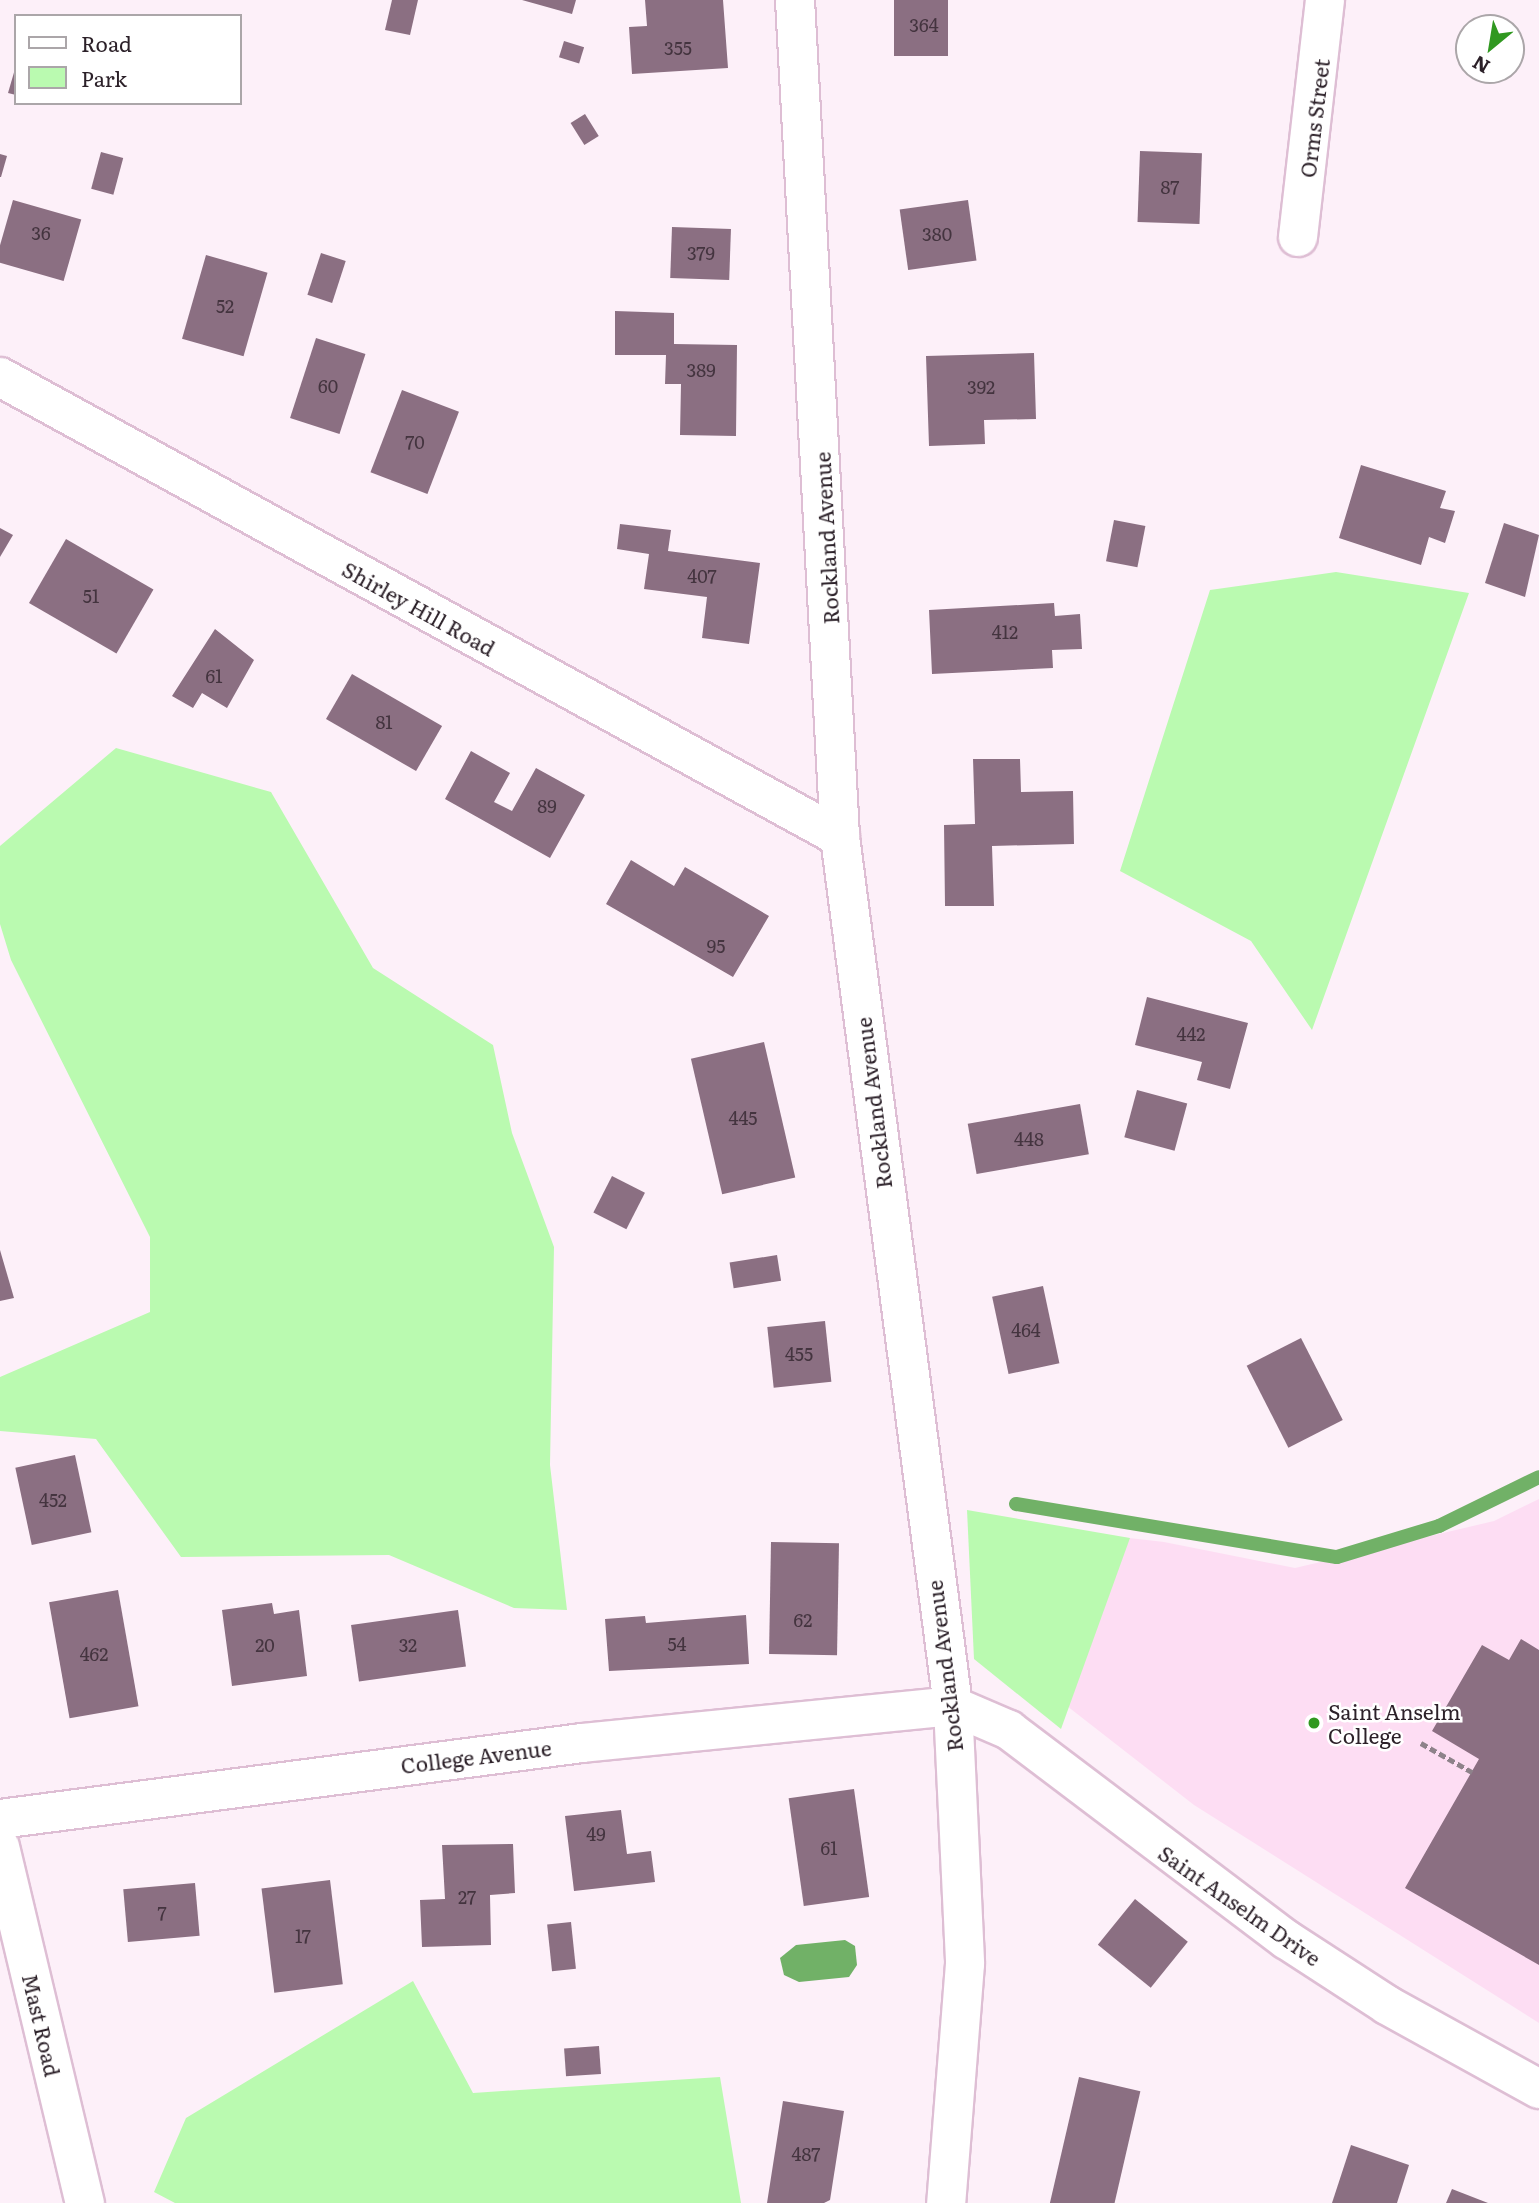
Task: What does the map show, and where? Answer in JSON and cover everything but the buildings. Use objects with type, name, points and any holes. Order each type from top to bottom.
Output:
[{"type":"street","name":"Rockland Avenue","points":[[795,0],[840,837],[953,1706],[965,1964],[946,2203]]},
{"type":"street","name":"Orms Street","points":[[1298,237],[1325,0]]},
{"type":"street","name":"Shirley Hill Road","points":[[0,377],[840,837]]},
{"type":"street","name":"College Avenue","points":[[0,1819],[582,1743],[953,1706]]},
{"type":"street","name":"Saint Anselm Drive","points":[[953,1706],[1009,1730],[1287,1940],[1387,2005],[1539,2089]]},
{"type":"street","name":"Mast Road","points":[[0,1847],[85,2203]]},
{"type":"path","points":[[1421,1743],[1472,1772]]},
{"type":"shaded area","name":"Saint Anselm College","points":[[1539,1499],[1539,2023],[1194,1805],[985,1642],[980,1521],[1164,1542],[1295,1568],[1494,1521]]},
{"type":"shaded area","points":[[845,1940],[855,1946],[857,1965],[849,1977],[799,1982],[784,1975],[780,1958],[796,1945]]},
{"type":"green space","points":[[1336,572],[1469,593],[1312,1030],[1251,941],[1120,871],[1210,590]]},
{"type":"green space","points":[[116,748],[271,792],[373,968],[493,1045],[512,1133],[554,1247],[550,1465],[567,1610],[514,1608],[389,1555],[181,1557],[96,1439],[0,1431],[0,1377],[150,1312],[150,1237],[11,960],[0,924],[0,846]]},
{"type":"green space","points":[[967,1510],[1130,1538],[1061,1729],[974,1659]]},
{"type":"green space","points":[[413,1981],[473,2093],[720,2077],[741,2203],[175,2203],[154,2192],[186,2118]]},
{"type":"waterway","points":[[1016,1504],[1337,1557],[1439,1526],[1539,1477]]},
{"type":"place","name":"Saint Anselm College","points":[[1314,1723]]}]
